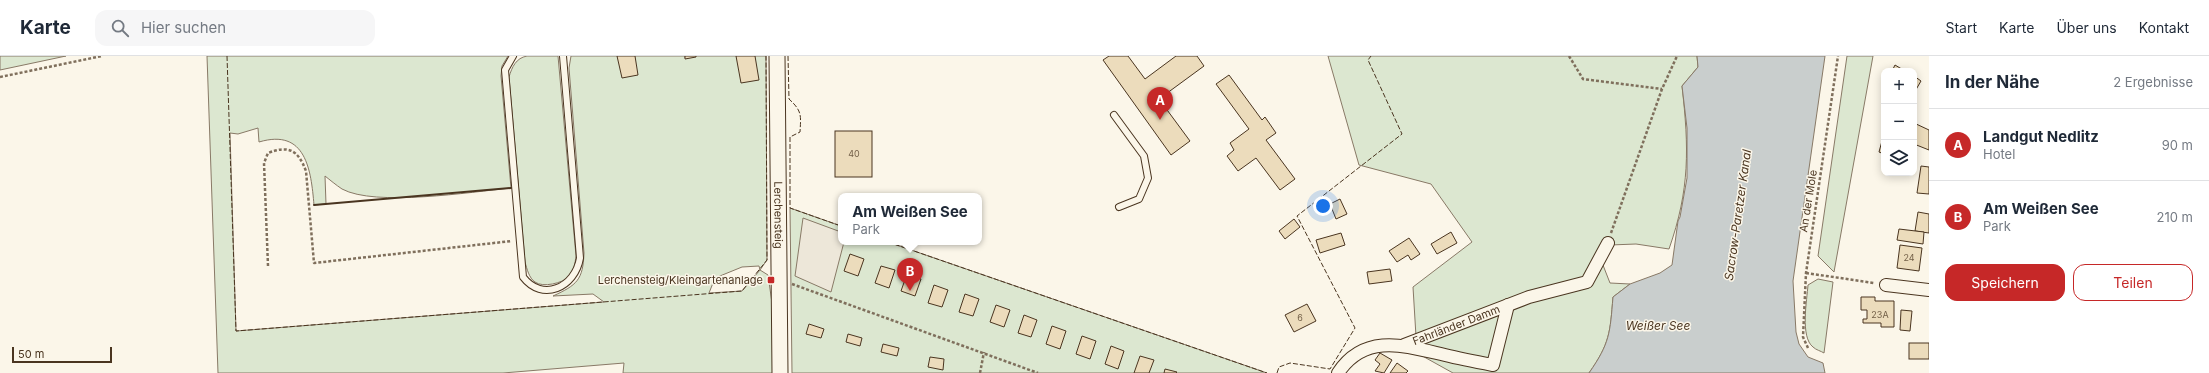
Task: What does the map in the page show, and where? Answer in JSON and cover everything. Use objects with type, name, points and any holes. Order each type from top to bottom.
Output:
[{"type":"street","name":"Lerchensteig","points":[[776,56],[780,373]]},
{"type":"street","name":"Fahrländer Damm","points":[[1404,345],[1529,297],[1587,282],[1608,243]]},
{"type":"street","points":[[1886,285],[1929,290]]},
{"type":"street","name":"Fahrländer Damm","points":[[1338,373],[1342,366],[1364,350],[1379,345],[1404,345],[1493,365],[1508,305]]},
{"type":"lane","points":[[513,56],[505,70],[523,277],[530,286],[539,289],[553,289],[564,285],[578,270],[580,258],[563,56]]},
{"type":"lane","points":[[1114,115],[1144,156],[1148,178],[1139,199],[1119,207]]},
{"type":"path","points":[[0,76],[102,56]]},
{"type":"path","points":[[1569,56],[1583,79],[1662,89]]},
{"type":"path","points":[[1608,243],[1662,89],[1677,56]]},
{"type":"path","name":"An der Mole","points":[[1808,348],[1803,337],[1806,273],[1838,56]]},
{"type":"path","points":[[268,266],[264,163],[268,153],[278,150],[291,150],[301,158],[306,171],[314,263],[519,240]]},
{"type":"path","points":[[1806,273],[1886,285]]},
{"type":"path","points":[[780,284],[795,284],[1038,373]]},
{"type":"path","points":[[980,373],[984,352]]},
{"type":"green space","points":[[0,56],[66,56],[0,70]]},
{"type":"green space","points":[[207,56],[508,56],[502,66],[501,76],[511,188],[424,197],[377,197],[357,194],[342,189],[325,176],[326,204],[314,205],[308,166],[303,155],[296,147],[287,141],[275,139],[259,142],[258,128],[238,134],[230,133],[236,331],[604,302],[593,294],[553,296],[573,285],[580,276],[584,253],[569,68],[571,56],[685,56],[685,58],[696,56],[766,56],[767,260],[760,270],[768,275],[772,303],[774,373],[623,373],[624,363],[503,373],[218,373]],"holes":[[[759,266],[760,270],[742,291],[709,293],[715,278],[742,267]]]},
{"type":"green space","points":[[527,56],[558,56],[576,256],[573,270],[569,277],[557,283],[547,285],[538,284],[531,278],[525,262],[509,77],[517,61]]},
{"type":"green space","points":[[1328,56],[1697,56],[1698,67],[1682,86],[1686,129],[1686,168],[1681,207],[1669,249],[1636,244],[1610,245],[1601,260],[1610,283],[1630,284],[1613,297],[1608,337],[1601,354],[1589,373],[1453,373],[1417,353],[1413,287],[1472,242],[1431,184],[1359,165]]},
{"type":"green space","points":[[1847,56],[1873,56],[1834,272],[1818,256]]},
{"type":"green space","points":[[790,208],[838,225],[838,245],[897,245],[1267,373],[792,373]]},
{"type":"green space","points":[[1818,279],[1833,282],[1824,353],[1814,348],[1809,342],[1805,327],[1808,285]]},
{"type":"shaded area","points":[[803,218],[838,231],[838,245],[843,245],[831,292],[795,276]]},
{"type":"water","points":[[1697,56],[1825,56],[1793,281],[1796,332],[1799,344],[1808,357],[1823,363],[1825,373],[1589,373],[1601,354],[1608,337],[1613,297],[1630,284],[1660,273],[1672,265],[1678,221],[1687,178],[1687,128],[1682,86],[1698,67]]},
{"type":"building","points":[[617,56],[635,56],[638,75],[622,78]]},
{"type":"building","points":[[685,56],[696,56],[696,57],[685,59]]},
{"type":"building","points":[[736,56],[755,56],[759,80],[741,83]]},
{"type":"building","points":[[1109,56],[1128,56],[1145,79],[1176,56],[1197,56],[1204,66],[1159,99],[1190,141],[1171,155],[1103,60]]},
{"type":"building","points":[[1229,75],[1262,120],[1265,117],[1276,133],[1266,140],[1295,179],[1280,190],[1256,158],[1238,171],[1227,156],[1234,150],[1230,143],[1249,129],[1216,84]]},
{"type":"building","points":[[1917,78],[1921,81],[1917,88]]},
{"type":"building","points":[[1917,124],[1929,130],[1929,150],[1917,145]]},
{"type":"building","points":[[835,131],[872,131],[872,177],[835,177]]},
{"type":"building","points":[[1921,166],[1929,167],[1929,194],[1917,193]]},
{"type":"building","points":[[1340,199],[1347,214],[1336,219],[1330,204]]},
{"type":"building","points":[[1918,212],[1929,214],[1929,233],[1915,231]]},
{"type":"building","points":[[1294,219],[1300,227],[1285,239],[1279,231]]},
{"type":"building","points":[[1899,229],[1924,232],[1923,244],[1897,240]]},
{"type":"building","points":[[1451,232],[1457,243],[1437,254],[1431,244]]},
{"type":"building","points":[[1341,233],[1345,245],[1320,253],[1316,240]]},
{"type":"building","points":[[1409,238],[1420,254],[1411,260],[1408,255],[1397,262],[1389,251]]},
{"type":"building","points":[[1900,245],[1922,248],[1919,271],[1897,268]]},
{"type":"building","points":[[850,254],[864,259],[858,276],[844,271]]},
{"type":"building","points":[[881,266],[895,270],[889,288],[875,283]]},
{"type":"building","points":[[1390,269],[1392,281],[1369,284],[1367,272]]},
{"type":"building","points":[[907,274],[921,279],[915,296],[901,291]]},
{"type":"building","points":[[934,285],[948,290],[942,307],[928,303]]},
{"type":"building","points":[[965,294],[979,299],[973,316],[959,312]]},
{"type":"building","points":[[1861,297],[1875,297],[1875,301],[1894,301],[1894,327],[1881,327],[1881,323],[1863,323],[1863,319],[1867,319],[1867,310],[1861,310]]},
{"type":"building","points":[[1307,304],[1316,321],[1294,332],[1285,315]]},
{"type":"building","points":[[996,305],[1010,310],[1004,327],[990,322]]},
{"type":"building","points":[[1901,310],[1912,311],[1910,331],[1900,330]]},
{"type":"building","points":[[1024,315],[1037,320],[1031,337],[1018,333]]},
{"type":"building","points":[[809,324],[824,329],[821,338],[806,334]]},
{"type":"building","points":[[1052,326],[1066,331],[1060,349],[1046,344]]},
{"type":"building","points":[[848,334],[862,338],[860,346],[846,342]]},
{"type":"building","points":[[1082,336],[1096,341],[1090,359],[1076,354]]},
{"type":"building","points":[[1909,343],[1929,343],[1929,359],[1909,359]]},
{"type":"building","points":[[883,344],[899,348],[897,356],[881,352]]},
{"type":"building","points":[[1111,346],[1124,351],[1118,369],[1105,364]]},
{"type":"building","points":[[1380,353],[1392,360],[1384,373],[1375,371],[1380,364],[1375,360]]},
{"type":"building","points":[[1140,356],[1154,360],[1149,373],[1134,373]]},
{"type":"building","points":[[930,357],[944,359],[943,370],[928,367]]},
{"type":"building","points":[[1397,363],[1408,371],[1406,373],[1390,373]]},
{"type":"building","points":[[1165,369],[1177,372],[1164,373]]},
{"type":"fence","points":[[227,56],[236,331],[742,291],[767,260],[766,56]]},
{"type":"fence","points":[[788,56],[789,99],[798,110],[801,121],[800,132],[790,137],[790,208],[838,225]]},
{"type":"fence","points":[[1277,373],[1279,367],[1290,363],[1330,369],[1355,328],[1297,216],[1402,134],[1368,60],[1371,56]]},
{"type":"fence","points":[[897,245],[1267,373]]},
{"type":"wall","points":[[314,205],[511,188]]},
{"type":"place","name":"Landgut Nedlitz","points":[[1160,120]]},
{"type":"place","name":"Lerchensteig/Kleingartenanlage","points":[[771,280]]},
{"type":"place","name":"Am Weißen See","points":[[910,291]]},
{"type":"water label","name":"Sacrow-Paretzer Kanal","points":[[1738,215]]},
{"type":"water label","name":"Weißer See","points":[[1658,326]]}]
